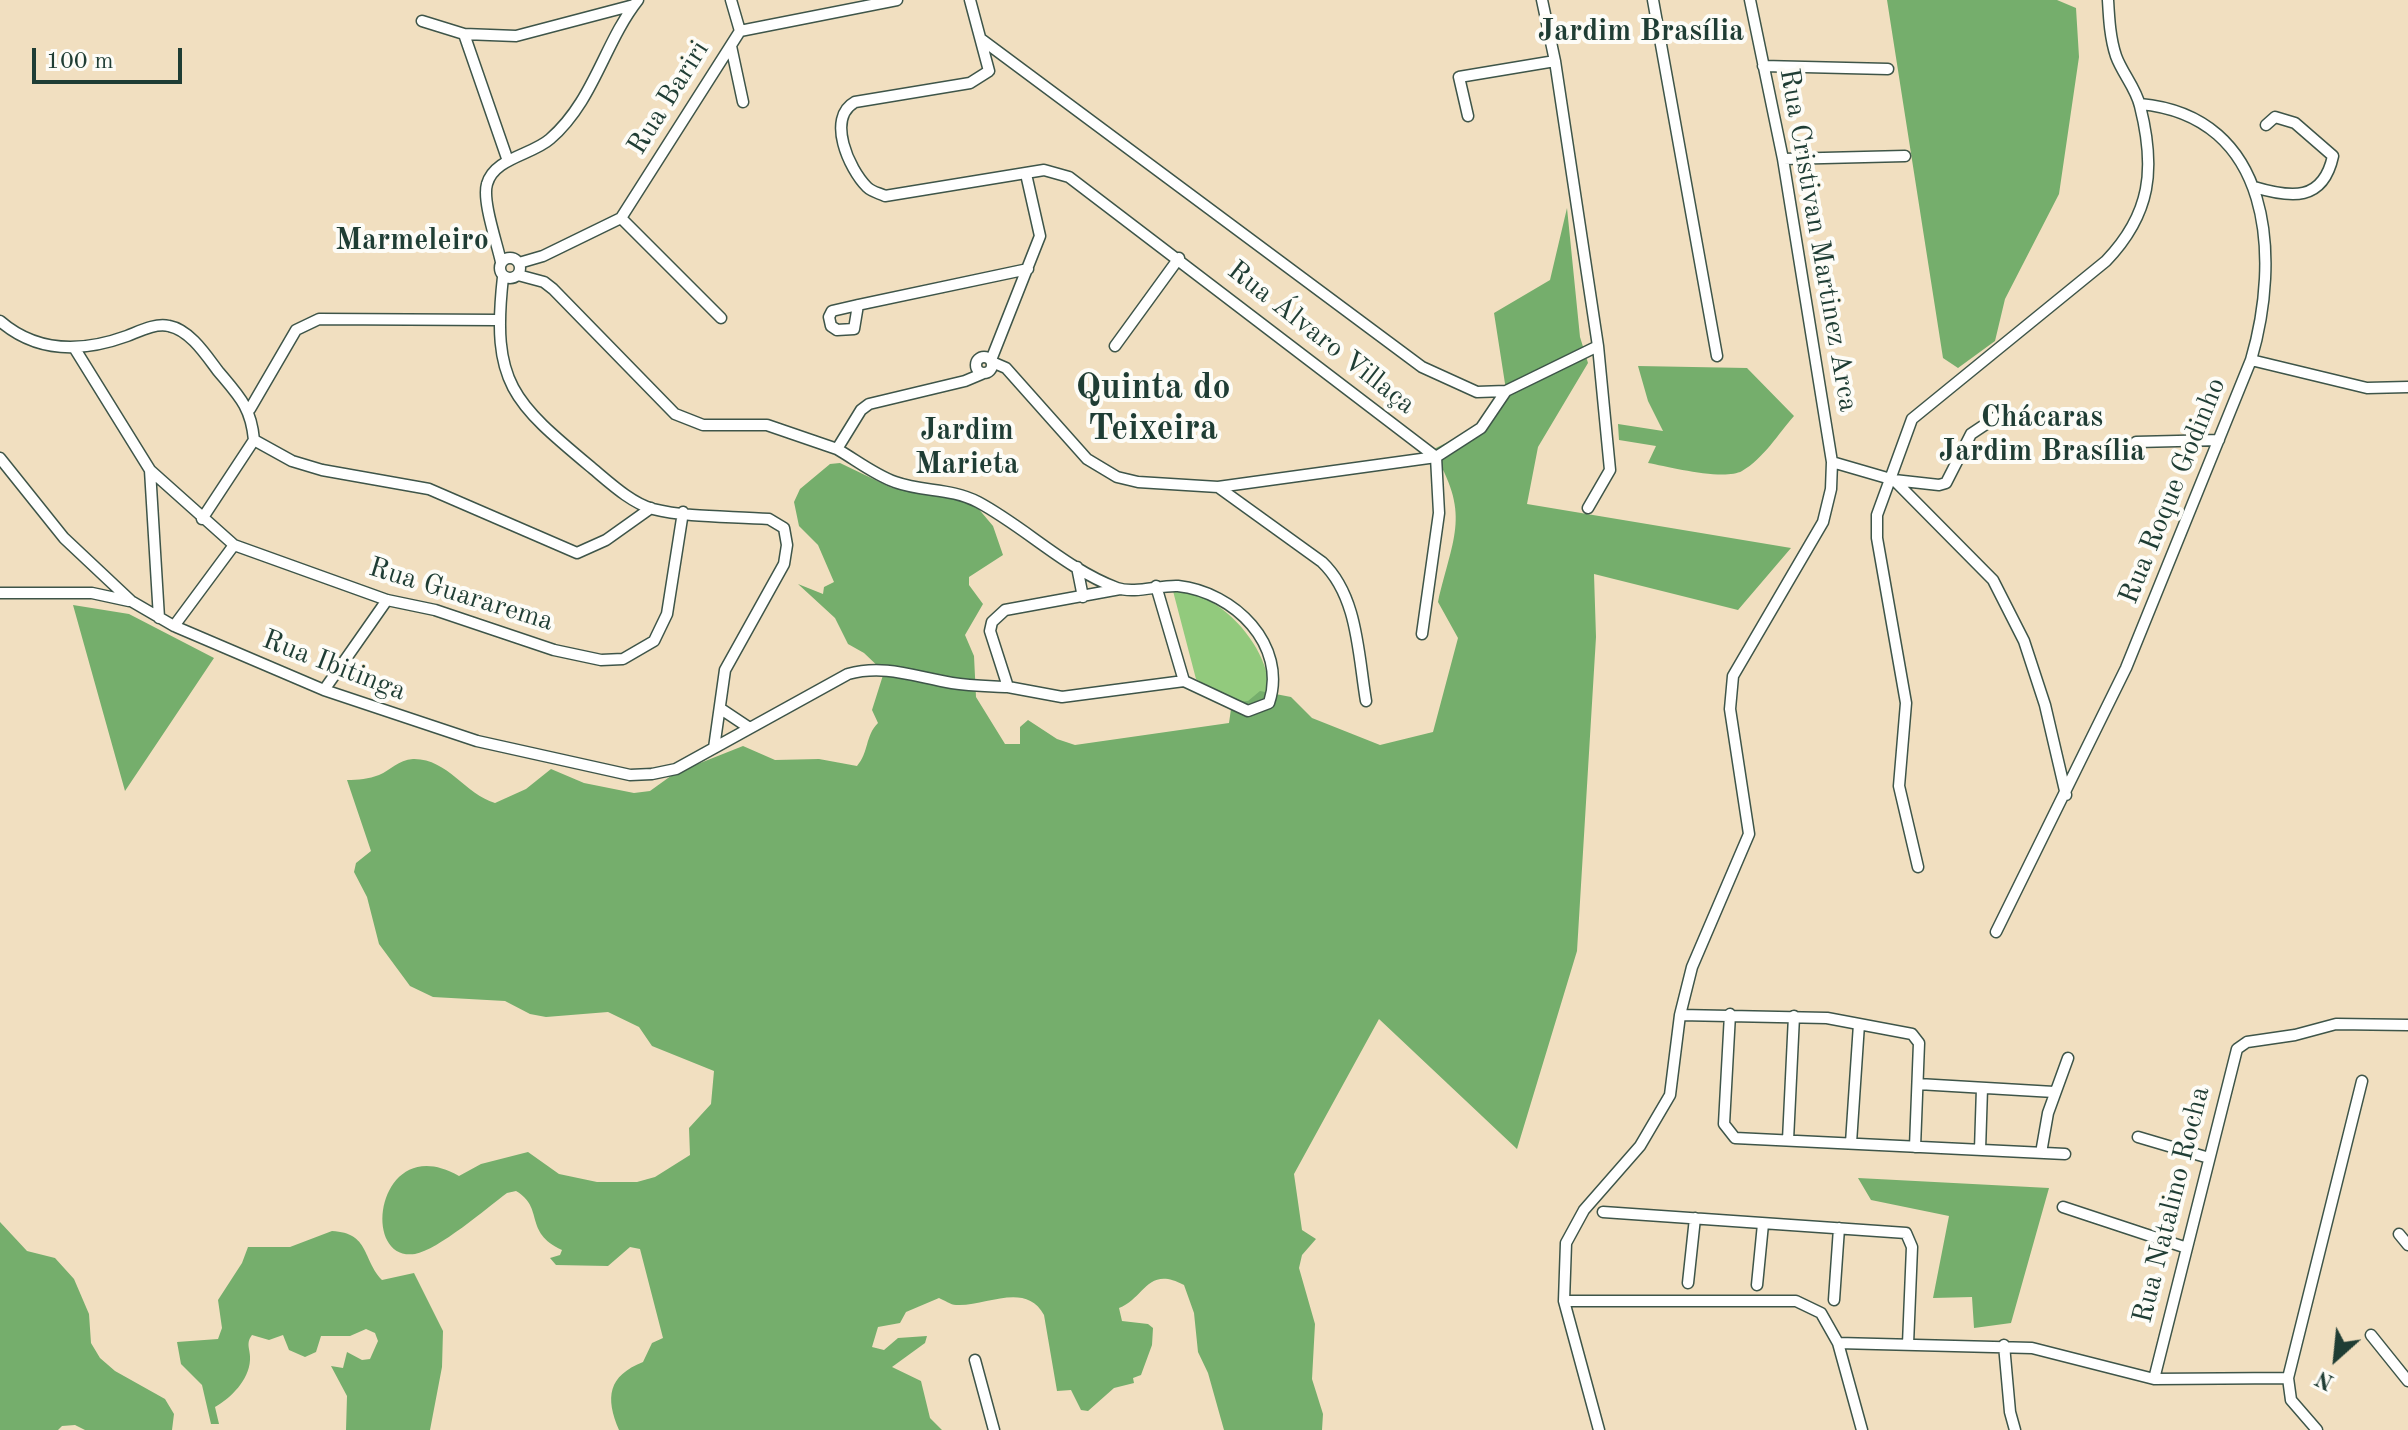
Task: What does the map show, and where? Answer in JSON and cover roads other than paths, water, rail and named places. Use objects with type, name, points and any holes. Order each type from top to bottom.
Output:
[{"type":"street","name":"Rua Bariri","points":[[621,218],[740,31],[731,0]]},
{"type":"street","points":[[740,31],[897,0]]},
{"type":"street","points":[[970,0],[981,39],[1422,367],[1477,392],[1506,391],[1598,346]]},
{"type":"street","points":[[1542,0],[1555,61],[1598,346],[1610,470],[1588,508]]},
{"type":"street","points":[[1653,0],[1717,356]]},
{"type":"street","name":"Rua Cristivan Martinez Arca","points":[[1599,1430],[1564,1301],[1566,1243],[1584,1210],[1640,1146],[1670,1095],[1680,1015],[1698,947],[1749,834],[1730,709],[1733,676],[1811,547],[1823,522],[1831,489],[1832,462],[1783,159],[1750,0]]},
{"type":"street","points":[[1918,867],[1899,786],[1906,703],[1877,538],[1877,515],[1906,428],[1920,410],[2106,261],[2122,244],[2139,216],[2148,189],[2149,169],[2140,104],[2116,56],[2108,0]]},
{"type":"street","points":[[422,21],[464,34],[534,33],[636,2]]},
{"type":"street","points":[[636,2],[583,102],[565,125],[538,148],[508,161],[486,186],[501,262],[499,270],[503,277],[497,320],[506,377],[512,391],[547,430],[615,486],[651,508],[769,519],[784,528],[787,545],[784,564],[725,670],[714,748]]},
{"type":"street","points":[[464,34],[508,161]]},
{"type":"street","name":"Rua Álvaro Villaça","points":[[981,39],[989,71],[983,77],[970,83],[855,102],[842,113],[839,133],[869,190],[885,196],[1044,170],[1069,177],[1436,457]]},
{"type":"street","points":[[731,46],[743,102]]},
{"type":"street","points":[[1468,116],[1459,77],[1555,61]]},
{"type":"street","points":[[1763,66],[1888,69]]},
{"type":"street","name":"Rua Roque Godinho","points":[[1996,932],[2066,795],[2131,656],[2251,360],[2260,330],[2265,292],[2265,242],[2254,187],[2229,145],[2203,122],[2177,109],[2140,104]]},
{"type":"street","points":[[2254,187],[2288,196],[2305,194],[2330,171],[2333,156],[2295,123],[2275,117],[2266,125]]},
{"type":"street","points":[[1783,159],[1905,156]]},
{"type":"street","points":[[837,449],[861,410],[869,404],[965,381],[985,366],[1040,236],[1026,174]]},
{"type":"street","points":[[503,277],[511,279],[518,269],[621,218],[721,318]]},
{"type":"street","points":[[501,262],[508,258],[518,269],[553,289],[675,414],[703,425],[767,425],[837,449],[896,482],[965,496],[1077,567],[1120,589]]},
{"type":"street","points":[[1115,346],[1179,258]]},
{"type":"street","points":[[858,305],[1028,269]]},
{"type":"street","points":[[250,409],[296,330],[307,322],[319,319],[497,320]]},
{"type":"street","points":[[0,321],[41,344],[75,349],[98,347],[149,328],[169,326],[196,344],[250,409],[254,440],[202,519]]},
{"type":"street","points":[[75,349],[150,470],[159,618]]},
{"type":"street","points":[[2251,360],[2367,388],[2408,387]]},
{"type":"street","points":[[985,366],[1002,365],[1087,459],[1102,471],[1138,482],[1218,487],[1436,457],[1481,428],[1506,391]]},
{"type":"street","points":[[1832,462],[1891,478],[1939,485],[1946,483],[1971,434],[2001,414]]},
{"type":"street","points":[[254,440],[292,461],[322,470],[429,489],[577,553],[606,540],[651,508]]},
{"type":"street","points":[[2136,442],[2219,440]]},
{"type":"street","points":[[1422,634],[1439,513],[1436,457]]},
{"type":"street","name":"Rua Ibitinga","points":[[0,458],[64,538],[131,601],[174,626],[324,690],[477,741],[630,775],[676,769],[848,674],[867,669],[886,669],[973,686],[1008,687],[1062,697],[1184,681]]},
{"type":"street","name":"Rua Guararema","points":[[150,470],[234,545],[387,600],[446,614],[554,650],[601,660],[623,659],[654,641],[667,614],[683,512]]},
{"type":"street","points":[[1891,478],[1978,563],[2005,597],[2041,692],[2066,795]]},
{"type":"street","points":[[1218,487],[1336,576],[1347,597],[1366,701]]},
{"type":"street","points":[[174,626],[234,545]]},
{"type":"street","points":[[1077,567],[1083,597]]},
{"type":"street","points":[[1008,687],[990,631],[997,615],[1005,610],[1120,589],[1156,586],[1204,593],[1238,612],[1263,639],[1275,672],[1269,703],[1248,711],[1184,681],[1156,586]]},
{"type":"street","points":[[0,593],[92,593],[131,601]]},
{"type":"street","points":[[324,690],[387,600]]},
{"type":"street","points":[[721,709],[748,727]]},
{"type":"street","points":[[1730,1014],[1726,1129],[1735,1138],[2065,1154]]},
{"type":"street","points":[[1680,1015],[1794,1016],[1859,1024],[1915,1036],[1919,1043],[1915,1147]]},
{"type":"street","points":[[1788,1140],[1794,1016]]},
{"type":"street","points":[[1851,1143],[1859,1024]]},
{"type":"street","name":"Rua Natalino Rocha","points":[[2154,1379],[2234,1056],[2241,1045],[2336,1024],[2408,1025]]},
{"type":"street","points":[[2041,1153],[2054,1092],[2068,1058]]},
{"type":"street","points":[[2317,1430],[2291,1400],[2288,1378],[2362,1081]]},
{"type":"street","points":[[1918,1084],[2054,1092]]},
{"type":"street","points":[[1980,1150],[1982,1088]]},
{"type":"street","points":[[2138,1137],[2209,1158]]},
{"type":"street","points":[[2063,1207],[2187,1248]]},
{"type":"street","points":[[1603,1212],[1901,1231],[1912,1241],[1908,1344]]},
{"type":"street","points":[[1688,1283],[1695,1218]]},
{"type":"street","points":[[1757,1285],[1763,1224]]},
{"type":"street","points":[[1834,1300],[1839,1228]]},
{"type":"street","points":[[2399,1234],[2408,1245]]},
{"type":"street","points":[[1564,1301],[1796,1301],[1821,1313],[1838,1343],[1862,1430],[1872,1430]]},
{"type":"street","points":[[2371,1335],[2408,1381]]},
{"type":"street","points":[[1838,1343],[2032,1348],[2154,1379],[2288,1378]]},
{"type":"street","points":[[2004,1345],[2010,1412],[2015,1430]]},
{"type":"street","points":[[975,1360],[994,1430]]},
{"type":"district","name":"Jardim Brasília","points":[[1641,32]]},
{"type":"district","name":"Marmeleiro","points":[[412,241]]},
{"type":"district","name":"Quinta do Teixeira","points":[[1153,410]]},
{"type":"district","name":"Chácaras Jardim Brasília","points":[[2042,435]]},
{"type":"district","name":"Jardim Marieta","points":[[967,448]]}]
